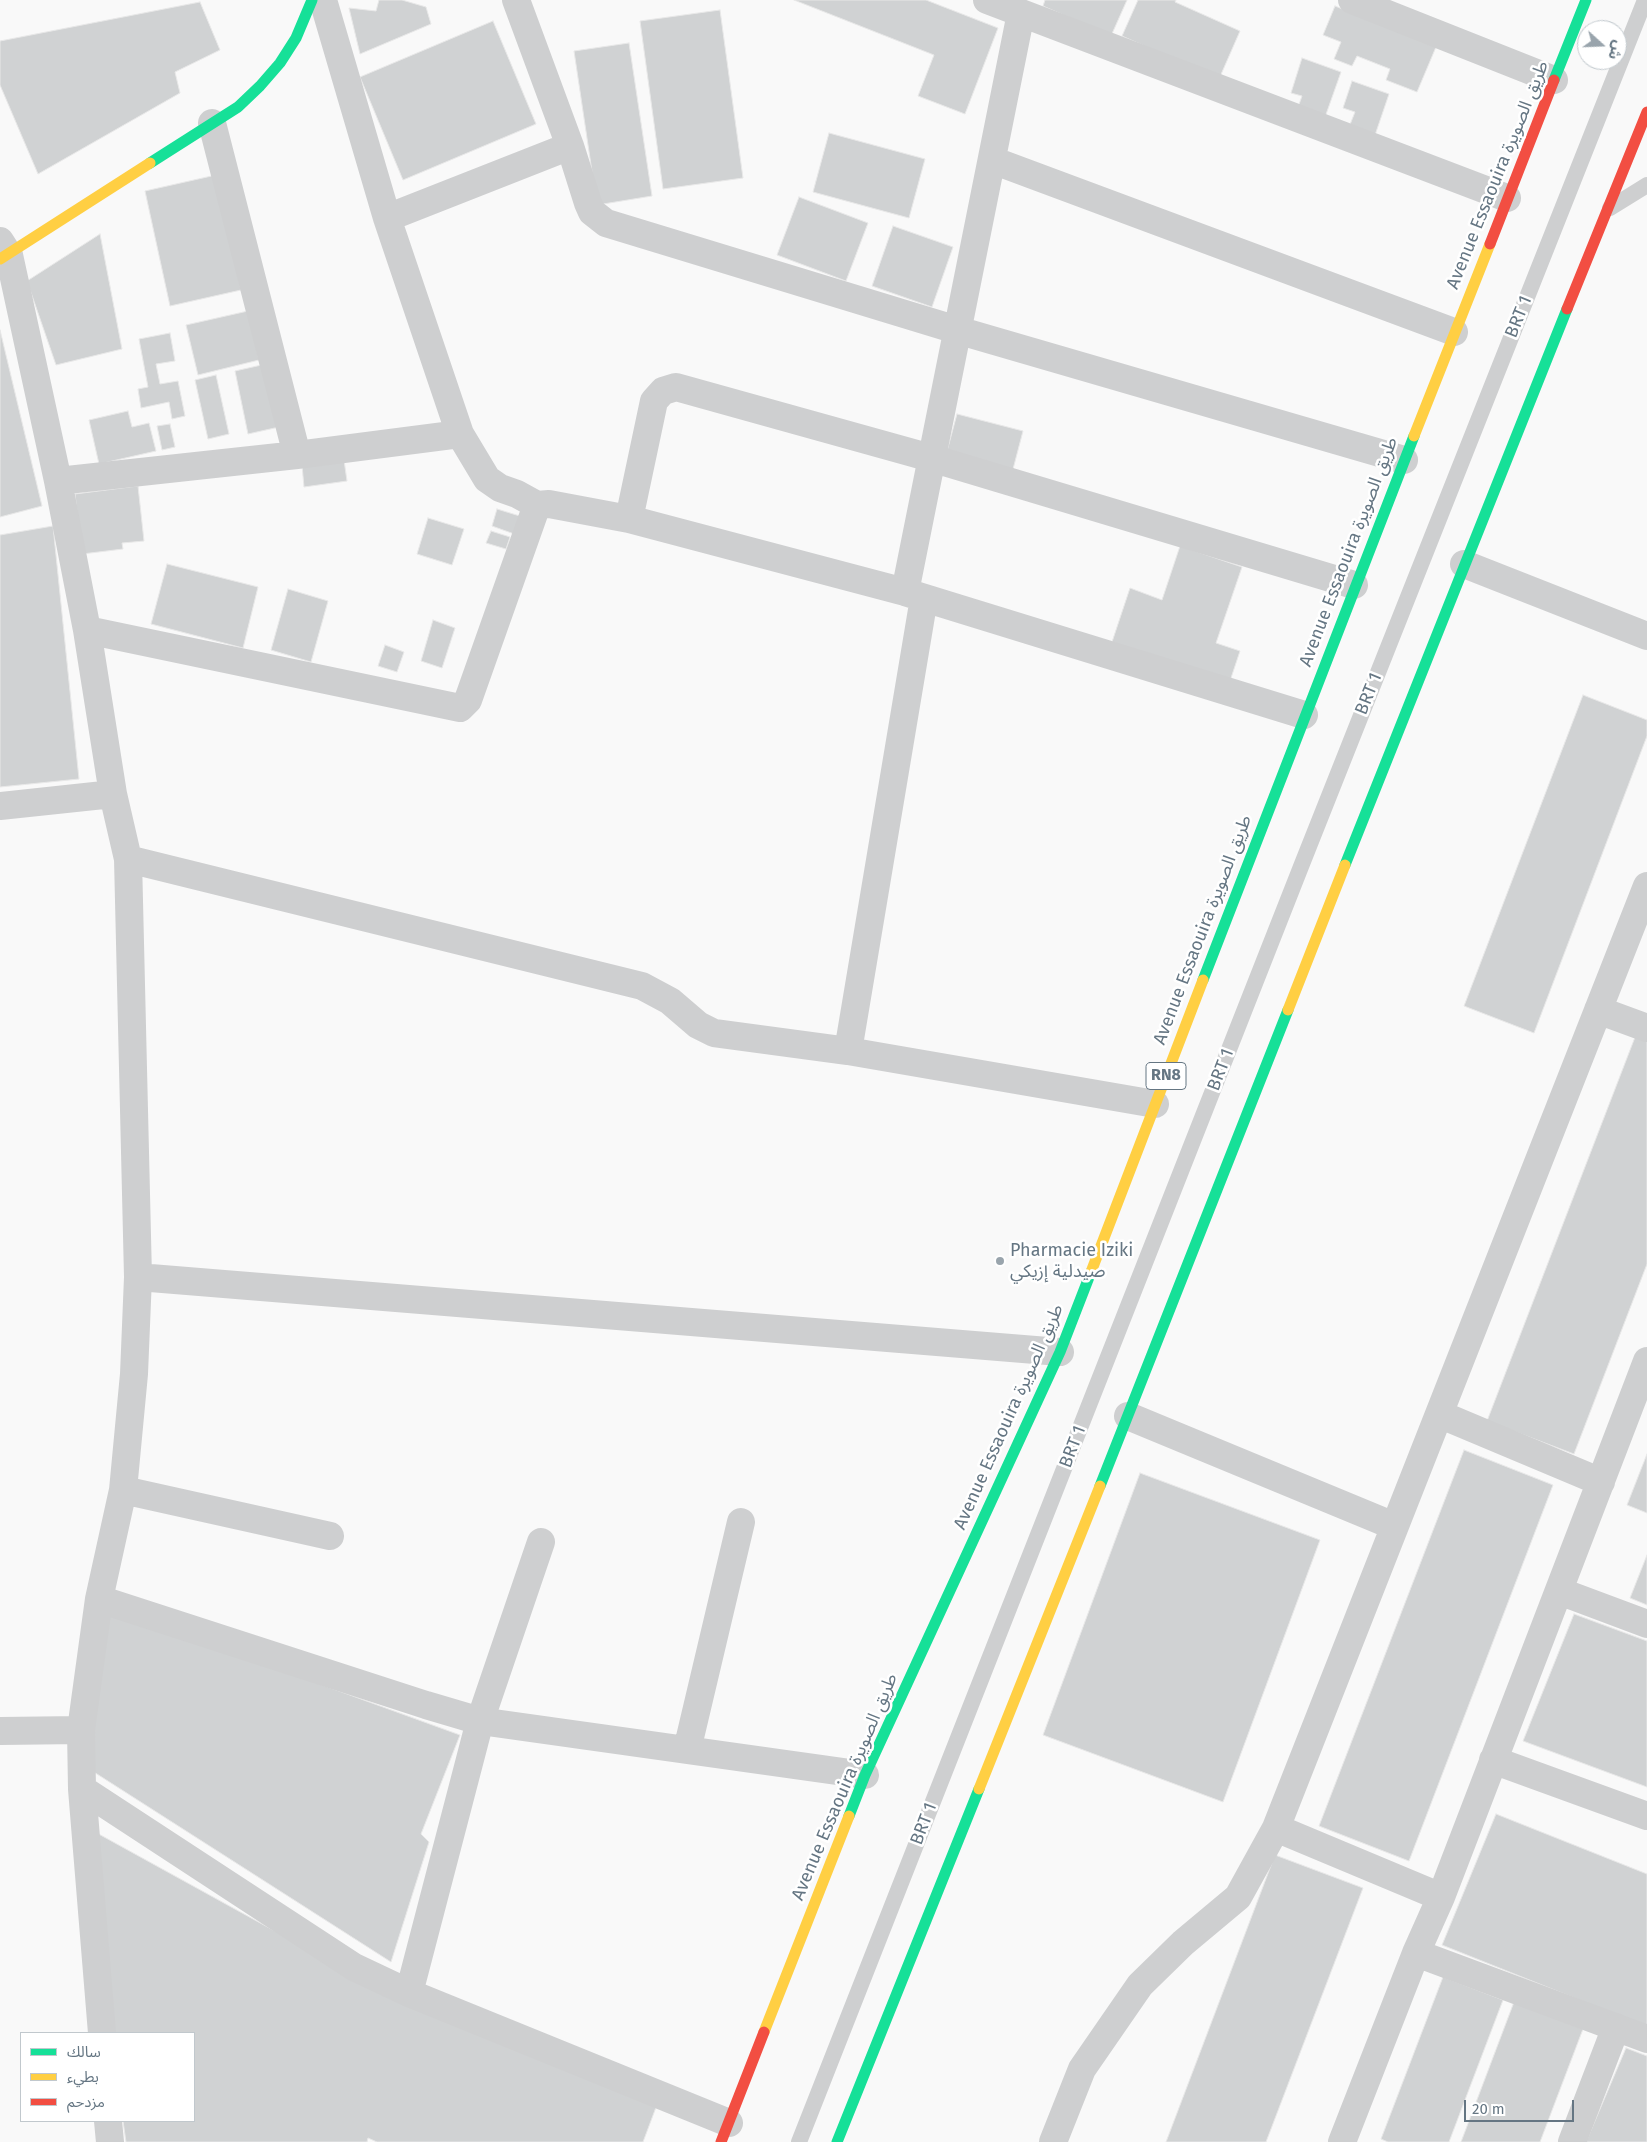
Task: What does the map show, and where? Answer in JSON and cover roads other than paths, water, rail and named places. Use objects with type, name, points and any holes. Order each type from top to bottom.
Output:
[{"type":"main road","points":[[3,252],[238,107],[280,63],[296,38],[312,0]]},
{"type":"main road","name":"Avenue Essaouira طريق الصويرة","points":[[725,2133],[865,1775],[1060,1352],[1354,586],[1586,0]]},
{"type":"main road","points":[[837,2142],[1128,1416],[1464,564],[1647,112]]},
{"type":"street","points":[[323,0],[387,218],[460,434],[487,479],[500,488],[517,494],[537,506],[549,504],[629,520],[914,595],[1304,715]]},
{"type":"street","points":[[516,0],[570,146],[588,203],[592,212],[606,223],[957,330],[1404,460]]},
{"type":"street","points":[[987,0],[1507,198]]},
{"type":"street","points":[[1352,0],[1554,80]]},
{"type":"street","points":[[848,1051],[932,458],[1021,13]]},
{"type":"street","points":[[212,123],[298,455]]},
{"type":"street","points":[[387,218],[570,146]]},
{"type":"street","points":[[992,160],[1454,332]]},
{"type":"street","points":[[3,252],[58,481],[87,630],[113,794],[128,859],[138,1277],[134,1374],[123,1490],[99,1598],[81,1730],[82,1789],[102,2032]]},
{"type":"street","points":[[629,520],[654,401],[663,391],[676,387],[932,458],[1354,586]]},
{"type":"street","points":[[58,481],[298,455],[460,434]]},
{"type":"street","points":[[87,630],[460,708],[468,700],[537,506]]},
{"type":"street","points":[[1464,564],[1647,636]]},
{"type":"street","points":[[0,806],[113,794]]},
{"type":"street","points":[[128,859],[634,983],[656,993],[698,1025],[714,1032],[848,1051],[1155,1104]]},
{"type":"street","points":[[1053,2142],[1082,2069],[1140,1985],[1183,1943],[1238,1897],[1276,1828],[1647,886]]},
{"type":"street","points":[[1598,1010],[1647,1028]]},
{"type":"street","points":[[138,1277],[1060,1352]]},
{"type":"street","points":[[1342,2142],[1416,1953],[1441,1898],[1647,1361]]},
{"type":"street","points":[[1439,1414],[1601,1482]]},
{"type":"street","points":[[1128,1416],[1394,1526]]},
{"type":"street","points":[[123,1490],[330,1536]]},
{"type":"street","points":[[687,1750],[741,1522]]},
{"type":"street","points":[[409,1993],[480,1721],[541,1542]]},
{"type":"street","points":[[1559,1592],[1647,1624]]},
{"type":"street","points":[[99,1598],[480,1721],[865,1775]]},
{"type":"street","points":[[0,1731],[81,1730]]},
{"type":"street","points":[[1493,1760],[1647,1816]]},
{"type":"street","points":[[82,1789],[354,1967],[725,2133]]},
{"type":"street","points":[[1276,1828],[1441,1898]]},
{"type":"street","points":[[1416,1953],[1647,2039]]},
{"type":"street","points":[[1572,2142],[1616,2027]]},
{"type":"street","points":[[108,2122],[110,2142]]},
{"type":"lane","name":"BRT 1","points":[[800,2142],[1298,873],[1645,0]]},
{"type":"lane","points":[[1606,210],[1647,185]]},
{"type":"place","name":"Pharmacie Iziki صيدلية إزيكي","points":[[1000,1261]]}]
